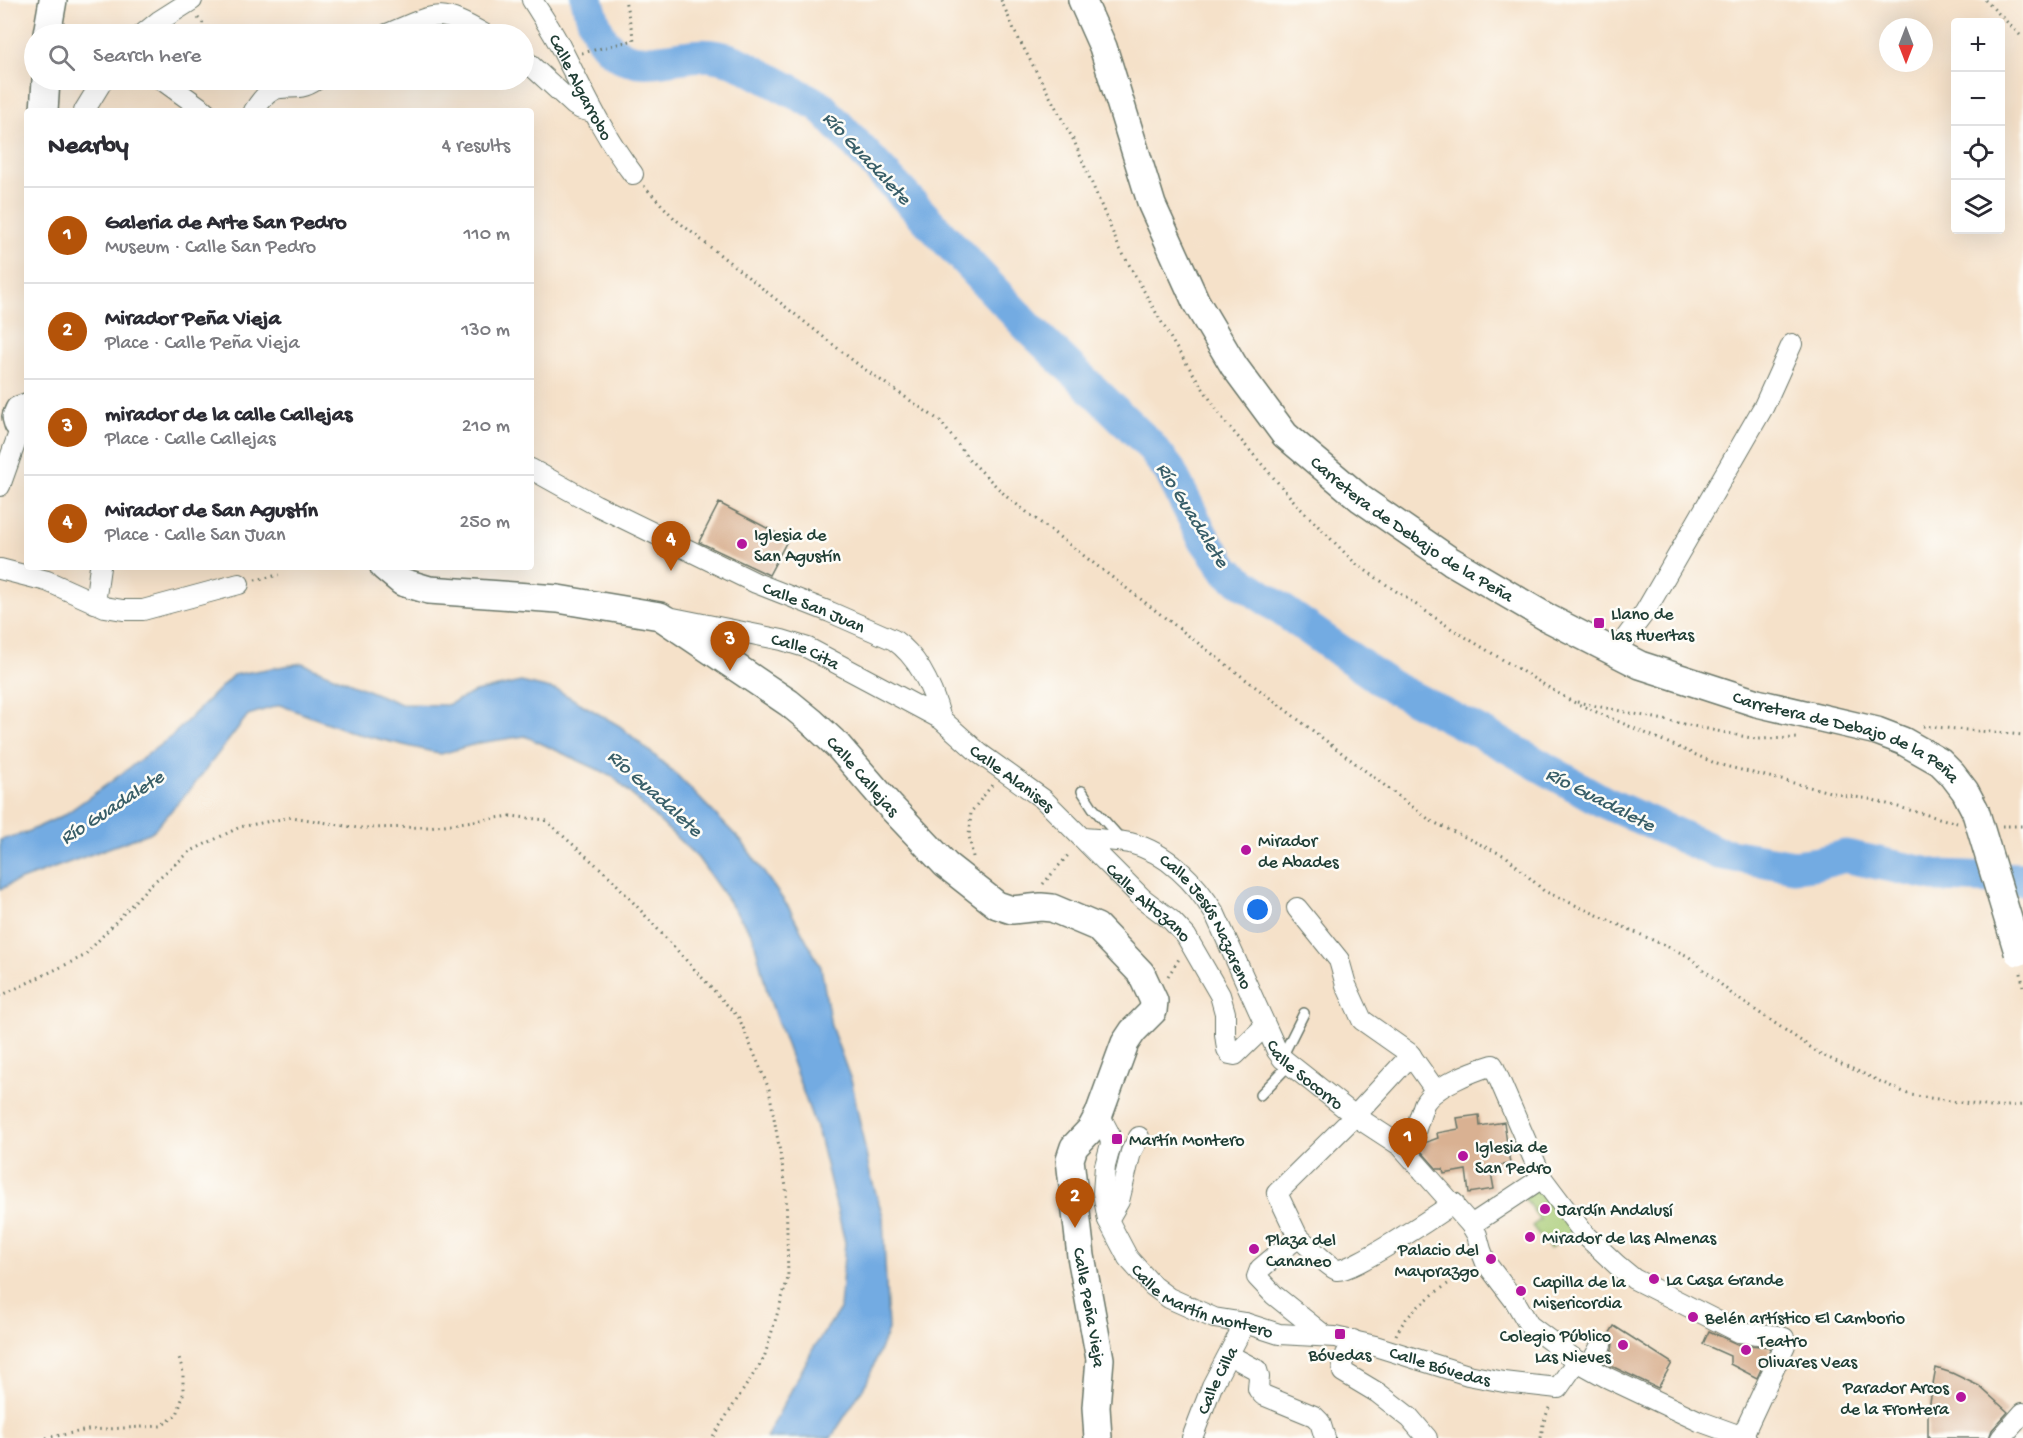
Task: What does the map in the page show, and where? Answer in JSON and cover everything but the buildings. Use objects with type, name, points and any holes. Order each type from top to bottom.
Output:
[{"type":"street","points":[[44,0],[46,24]]},
{"type":"street","points":[[49,24],[53,0]]},
{"type":"street","points":[[155,24],[192,0]]},
{"type":"street","name":"Calle Algarrobo","points":[[532,0],[560,45],[592,112],[633,174]]},
{"type":"street","name":"Carretera de Debajo de la Peña","points":[[1082,0],[1103,47],[1152,205],[1196,302],[1234,366],[1285,435],[1361,500],[1451,561],[1548,618],[1640,665],[1757,703],[1878,731],[1903,741],[1940,762],[1965,791],[1975,810],[2021,955]]},
{"type":"street","points":[[413,24],[437,15],[449,16],[465,24]]},
{"type":"street","points":[[534,68],[574,105],[592,112]]},
{"type":"street","points":[[44,108],[45,90]]},
{"type":"street","points":[[176,90],[201,108]]},
{"type":"street","points":[[256,108],[262,98],[272,90]]},
{"type":"street","points":[[1615,652],[1645,612],[1764,406],[1792,344]]},
{"type":"street","points":[[0,486],[18,418]]},
{"type":"street","name":"Calle San Juan","points":[[534,472],[577,496],[756,583],[894,640],[903,647],[925,676],[933,692],[941,719]]},
{"type":"street","points":[[0,569],[47,581],[95,603],[117,609],[143,610],[239,584]]},
{"type":"street","points":[[95,603],[100,570]]},
{"type":"street","name":"Calle Callejas","points":[[389,570],[402,582],[429,590],[535,597],[660,616],[811,721],[843,752],[933,852],[997,905],[1018,910],[1041,907],[1059,910],[1088,922],[1104,933],[1138,969],[1154,1002]]},
{"type":"street","name":"Calle Cita","points":[[660,616],[782,640],[808,648],[941,719]]},
{"type":"street","name":"Calle Alanises","points":[[941,719],[979,753],[1043,799],[1083,838]]},
{"type":"street","name":"Calle Jesús Nazareno","points":[[1083,838],[1124,842],[1145,848],[1165,860],[1204,895],[1237,961],[1265,1026]]},
{"type":"street","name":"Calle Altozano","points":[[1083,838],[1142,898],[1171,920],[1191,942]]},
{"type":"street","points":[[1296,908],[1339,960],[1346,985],[1362,1020],[1411,1055],[1436,1091]]},
{"type":"street","points":[[1191,942],[1220,995],[1225,1013],[1226,1042],[1230,1054],[1235,1055],[1265,1026]]},
{"type":"street","name":"Calle Peña Vieja","points":[[1098,1438],[1096,1407],[1100,1359],[1078,1239],[1070,1159],[1074,1147],[1091,1129],[1099,1114],[1125,1043],[1133,1031],[1151,1014],[1154,1002]]},
{"type":"street","name":"Calle Socorro","points":[[1265,1026],[1271,1042],[1286,1061],[1355,1116],[1394,1141],[1454,1203],[1477,1235],[1485,1260],[1515,1301],[1529,1325],[1583,1364],[1705,1432],[1744,1437]]},
{"type":"street","points":[[1411,1055],[1355,1116],[1277,1193],[1298,1237],[1334,1268],[1342,1270],[1382,1249],[1454,1203]]},
{"type":"street","points":[[1408,1153],[1428,1097],[1452,1082],[1493,1065],[1542,1178],[1585,1235],[1634,1280],[1743,1334],[1784,1338],[1785,1345],[1744,1437]]},
{"type":"street","name":"Calle Martín Montero","points":[[1099,1114],[1109,1133],[1111,1144],[1105,1166],[1103,1193],[1108,1220],[1128,1258],[1144,1277],[1162,1294],[1205,1315],[1245,1323],[1279,1335],[1324,1335]]},
{"type":"street","points":[[1108,1220],[1119,1201],[1131,1152],[1138,1137]]},
{"type":"street","points":[[1471,1225],[1542,1178]]},
{"type":"street","points":[[1298,1237],[1260,1269],[1257,1277],[1274,1295],[1324,1335]]},
{"type":"street","name":"Calle Cilla","points":[[1192,1438],[1212,1386],[1245,1323]]},
{"type":"street","name":"Calle Bóvedas","points":[[1324,1335],[1353,1340],[1468,1375],[1558,1388]]},
{"type":"street","points":[[1353,1340],[1342,1363],[1342,1372],[1370,1387],[1410,1418],[1426,1438]]},
{"type":"street","points":[[1558,1388],[1601,1345]]},
{"type":"street","points":[[1229,1355],[1257,1371],[1258,1389],[1263,1395],[1314,1416],[1320,1422],[1325,1438]]},
{"type":"street","points":[[2001,1438],[2023,1413]]},
{"type":"lane","name":"Calle Jesús Nazareno","points":[[1082,791],[1093,808],[1124,842]]},
{"type":"lane","points":[[1260,1095],[1286,1061],[1304,1013]]},
{"type":"path","points":[[590,51],[634,40],[625,0]]},
{"type":"path","points":[[1985,0],[2023,38]]},
{"type":"path","points":[[633,174],[683,226],[860,366],[940,421],[969,459],[1007,497],[1431,821],[1507,857],[1544,891],[1688,956],[1733,995],[1821,1055],[1910,1095],[1991,1107],[2023,1105]]},
{"type":"path","points":[[1570,701],[1756,739],[1802,738]]},
{"type":"path","points":[[1920,726],[2023,735]]},
{"type":"path","points":[[964,880],[971,871],[974,861],[969,836],[971,812],[1004,770]]},
{"type":"path","points":[[0,996],[84,956],[149,886],[191,852],[240,827],[292,817],[358,828],[429,827],[511,816],[545,820],[610,878],[739,1018],[769,1089],[786,1187],[788,1278],[764,1358],[712,1438]]},
{"type":"path","points":[[1041,907],[1038,890],[1083,838]]},
{"type":"path","name":"Calle Altozano","points":[[1154,1002],[1191,942]]},
{"type":"path","points":[[1389,1350],[1398,1329],[1424,1302],[1485,1260]]},
{"type":"path","points":[[46,1438],[88,1430],[161,1425],[177,1415],[183,1396],[183,1372],[178,1354]]},
{"type":"path","points":[[1541,1438],[1544,1419],[1558,1388]]},
{"type":"green space","name":"Jardín Andalusí","points":[[1540,1186],[1574,1230],[1550,1249],[1532,1226],[1540,1220],[1524,1198]]},
{"type":"water","points":[[302,663],[401,704],[447,705],[475,692],[521,682],[559,691],[620,726],[676,774],[743,843],[789,908],[821,967],[831,1026],[852,1083],[870,1174],[883,1216],[888,1330],[867,1382],[831,1438],[766,1438],[813,1349],[840,1309],[845,1242],[819,1136],[768,995],[753,936],[698,858],[612,776],[525,736],[479,743],[441,754],[354,733],[280,705],[248,715],[193,786],[152,832],[10,884],[0,890],[0,840],[25,833],[64,815],[172,736],[233,675]]},
{"type":"waterway","name":"Río Guadalete","points":[[587,0],[602,39],[612,50],[622,56],[643,61],[698,55],[726,59],[737,62],[820,106],[1029,328],[1148,443],[1170,471],[1203,537],[1228,572],[1390,686],[1504,745],[1604,802],[1718,853],[1794,866],[1819,863],[1845,856],[1939,876],[2023,879]]},
{"type":"place","name":"Iglesia de San Agustín","points":[[742,544]]},
{"type":"place","name":"Mirador de San Agustín","points":[[671,571]]},
{"type":"place","name":"Llano de las Huertas","points":[[1599,623]]},
{"type":"place","name":"mirador de la calle Callejas","points":[[730,671]]},
{"type":"place","name":"Mirador de Abades","points":[[1246,850]]},
{"type":"place","name":"Martín Montero","points":[[1117,1139]]},
{"type":"place","name":"Iglesia de San Pedro","points":[[1463,1156]]},
{"type":"place","name":"Galeria de Arte San Pedro","points":[[1408,1168]]},
{"type":"place","name":"Jardín Andalusí","points":[[1545,1209]]},
{"type":"place","name":"Mirador Peña Vieja","points":[[1075,1228]]},
{"type":"place","name":"Mirador de las Almenas","points":[[1530,1237]]},
{"type":"place","name":"Plaza del Cananeo","points":[[1254,1249]]},
{"type":"place","name":"Palacio del Mayorazgo","points":[[1491,1259]]},
{"type":"place","name":"La Casa Grande","points":[[1654,1279]]},
{"type":"place","name":"Capilla de la Misericordia","points":[[1521,1291]]},
{"type":"place","name":"Belén artístico El Camborio","points":[[1693,1317]]},
{"type":"place","name":"Bóvedas","points":[[1340,1334]]},
{"type":"place","name":"Colegio Público Las Nieves","points":[[1623,1345]]},
{"type":"place","name":"Teatro Olivares Veas","points":[[1746,1350]]},
{"type":"place","name":"Parador Arcos de la Frontera","points":[[1961,1397]]}]
